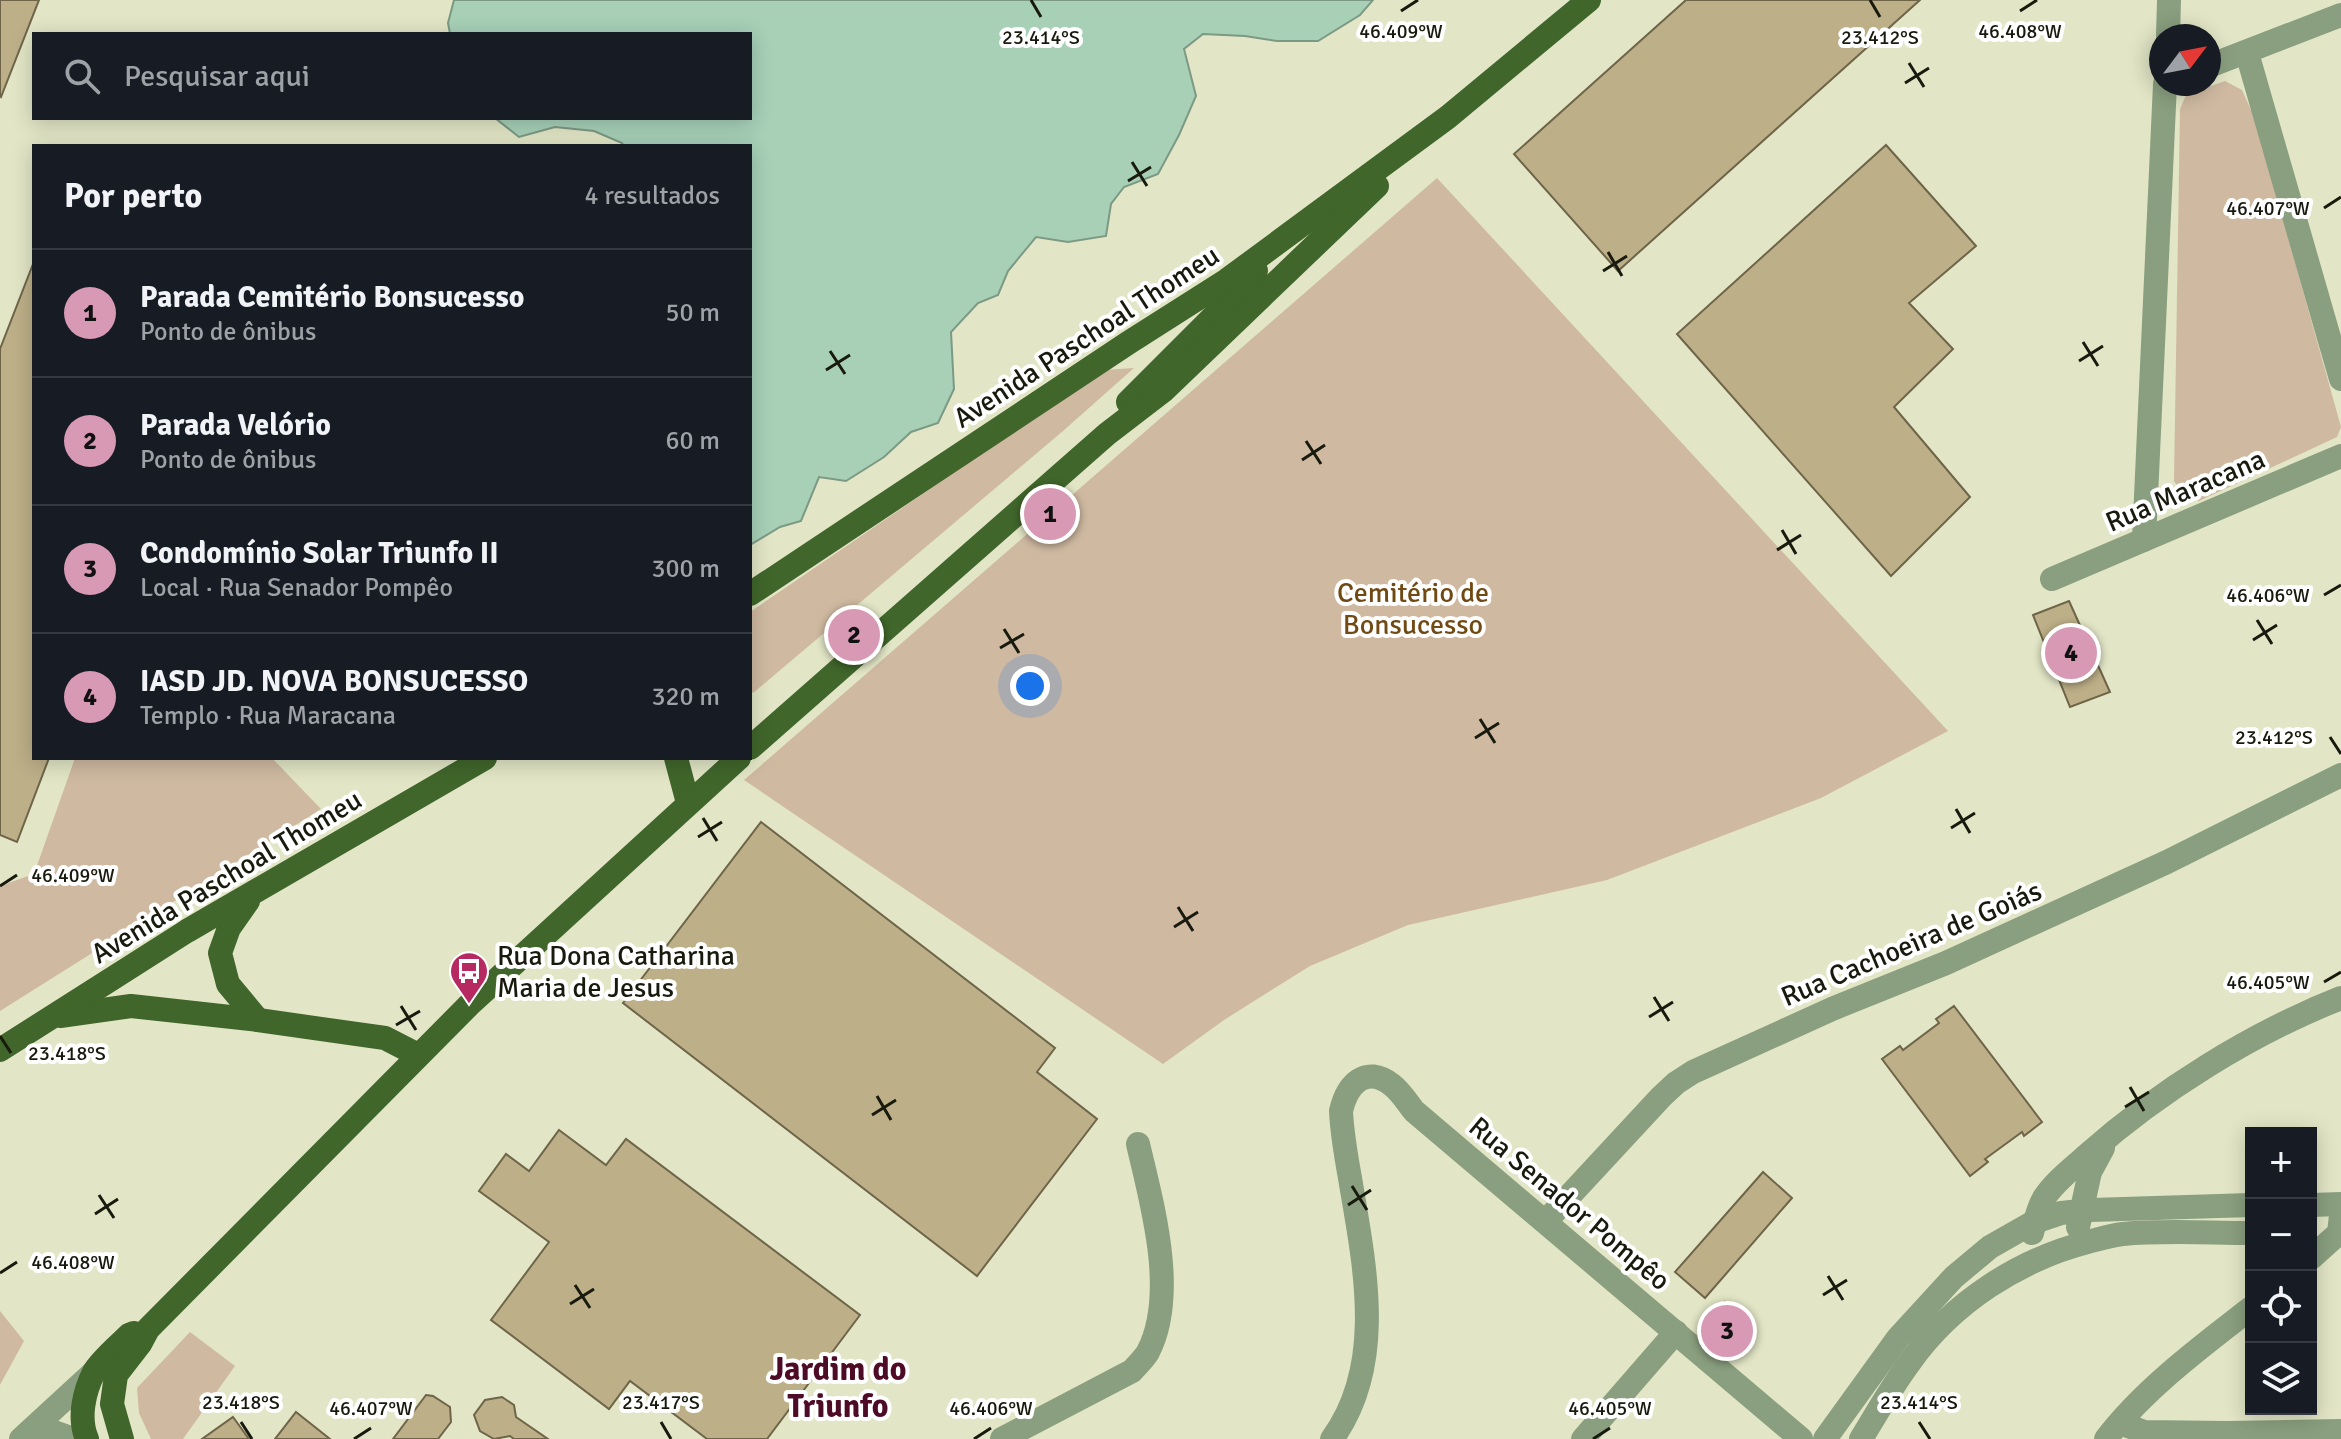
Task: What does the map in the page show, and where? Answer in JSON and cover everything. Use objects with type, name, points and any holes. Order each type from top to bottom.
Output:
[{"type":"main road","name":"Avenida Paschoal Thomeu","points":[[752,593],[1227,280],[1448,117],[1589,0]]},
{"type":"main road","name":"Avenida Paschoal Thomeu","points":[[1107,434],[1163,391],[1448,117]]},
{"type":"main road","points":[[752,746],[1107,434],[1124,406],[1239,291],[1284,239]]},
{"type":"main road","name":"Avenida Paschoal Thomeu","points":[[0,1050],[187,931],[482,760]]},
{"type":"main road","points":[[677,760],[688,803]]},
{"type":"main road","points":[[122,1439],[112,1404],[116,1375],[148,1329],[469,1005],[737,760]]},
{"type":"main road","points":[[252,895],[229,928],[220,953],[228,984],[258,1020]]},
{"type":"main road","points":[[50,1017],[131,1006],[385,1038],[418,1055]]},
{"type":"main road","points":[[87,1439],[81,1410],[95,1371],[129,1335],[148,1329]]},
{"type":"street","points":[[2168,24],[2169,0]]},
{"type":"street","points":[[2221,62],[2341,15]]},
{"type":"street","points":[[2247,53],[2341,379]]},
{"type":"street","points":[[2144,540],[2164,96]]},
{"type":"street","name":"Rua Maracana","points":[[2052,579],[2341,456]]},
{"type":"street","name":"Rua Cachoeira de Goiás","points":[[1546,1221],[1661,1097],[1693,1072],[1832,1009],[1946,963],[2153,869],[2341,775]]},
{"type":"street","points":[[2025,1266],[2034,1222],[2044,1198],[2112,1132],[2175,1087],[2263,1034],[2341,998]]},
{"type":"street","name":"Rua Senador Pompêo","points":[[1332,1439],[1342,1425],[1360,1383],[1366,1345],[1367,1308],[1362,1259],[1341,1111],[1351,1086],[1362,1078],[1373,1076],[1391,1084],[1414,1111],[1801,1439]]},
{"type":"street","points":[[2074,1246],[2090,1172],[2112,1132]]},
{"type":"street","points":[[1002,1439],[1132,1371],[1147,1355],[1156,1331],[1161,1279],[1159,1231],[1138,1144]]},
{"type":"street","points":[[2317,1205],[2341,1204]]},
{"type":"street","points":[[1825,1439],[1898,1338],[1954,1277],[1990,1247],[2034,1222],[2061,1213],[2080,1211],[2245,1205]]},
{"type":"street","points":[[2317,1232],[2340,1227]]},
{"type":"street","points":[[2317,1252],[2340,1227]]},
{"type":"street","points":[[1861,1439],[1909,1362],[1933,1334],[1979,1293],[2025,1266],[2074,1246],[2121,1234],[2245,1233]]},
{"type":"street","points":[[2113,1431],[2193,1353],[2245,1313]]},
{"type":"street","points":[[1583,1439],[1676,1332]]},
{"type":"street","points":[[24,1437],[95,1371]]},
{"type":"street","points":[[24,1437],[51,1431],[74,1439]]},
{"type":"street","points":[[2113,1431],[2341,1431]]},
{"type":"green space","points":[[2225,81],[2242,90],[2255,119],[2341,427],[2337,437],[2199,501],[2183,495],[2174,481],[2180,109],[2186,96],[2221,96],[2221,82]]},
{"type":"green space","name":"Cemitério de Bonsucesso","points":[[1437,178],[1948,731],[1821,798],[1607,880],[1408,925],[1310,966],[1224,1020],[1163,1064],[744,780]]},
{"type":"green space","points":[[1134,368],[752,692],[752,611],[1104,370]]},
{"type":"green space","points":[[74,760],[274,760],[321,809],[0,1011],[0,886],[34,874]]},
{"type":"green space","points":[[0,1311],[24,1341],[0,1385]]},
{"type":"green space","points":[[190,1332],[235,1366],[183,1439],[151,1439],[139,1413],[137,1388]]},
{"type":"shaded area","points":[[454,0],[1373,0],[1360,15],[1318,41],[1277,41],[1203,34],[1184,49],[1196,96],[1158,174],[1124,187],[1111,204],[1106,236],[1068,242],[1036,237],[1008,271],[998,295],[978,303],[951,332],[954,389],[938,423],[911,432],[884,457],[846,481],[819,477],[801,521],[780,527],[752,544],[752,144],[623,144],[594,131],[555,127],[519,137],[498,120],[752,120],[752,32],[450,32],[448,23]]},
{"type":"building","points":[[0,0],[39,0],[1,97],[0,96]]},
{"type":"building","points":[[1686,0],[1920,0],[1618,271],[1514,154]]},
{"type":"building","points":[[1886,145],[1976,246],[1909,303],[1953,349],[1894,407],[1970,497],[1891,576],[1677,334]]},
{"type":"building","points":[[32,267],[32,760],[48,760],[17,842],[0,835],[0,349]]},
{"type":"building","points":[[2069,601],[2110,692],[2070,707],[2033,615]]},
{"type":"building","points":[[761,822],[1055,1048],[1037,1072],[1097,1119],[977,1276],[623,1003]]},
{"type":"building","points":[[1954,1006],[2042,1122],[2024,1136],[2022,1132],[1985,1159],[1988,1162],[1970,1176],[1882,1059],[1900,1046],[1903,1050],[1939,1023],[1936,1019]]},
{"type":"building","points":[[559,1130],[606,1165],[626,1139],[860,1315],[767,1439],[707,1439],[630,1381],[609,1409],[491,1320],[549,1242],[479,1191],[506,1154],[529,1171]]},
{"type":"building","points":[[1763,1172],[1792,1198],[1705,1298],[1675,1272]]},
{"type":"building","points":[[1725,1302],[1746,1318],[1729,1339],[1708,1323]]},
{"type":"building","points":[[426,1395],[450,1407],[451,1422],[438,1439],[393,1439]]},
{"type":"building","points":[[502,1397],[514,1405],[516,1417],[548,1439],[514,1439],[510,1436],[494,1439],[480,1431],[474,1415],[485,1400]]},
{"type":"building","points":[[296,1412],[330,1439],[275,1439]]},
{"type":"building","points":[[233,1417],[249,1439],[202,1439]]},
{"type":"place","name":"Parada Cemitério Bonsucesso","points":[[1050,514]]},
{"type":"place","name":"Parada Velório","points":[[854,635]]},
{"type":"place","name":"IASD JD. NOVA BONSUCESSO","points":[[2071,653]]},
{"type":"place","name":"Rua Dona Catharina Maria de Jesus","points":[[469,1005]]},
{"type":"place","name":"Condomínio Solar Triunfo II","points":[[1727,1331]]},
{"type":"district","name":"Jardim do Triunfo","points":[[838,1388]]}]
